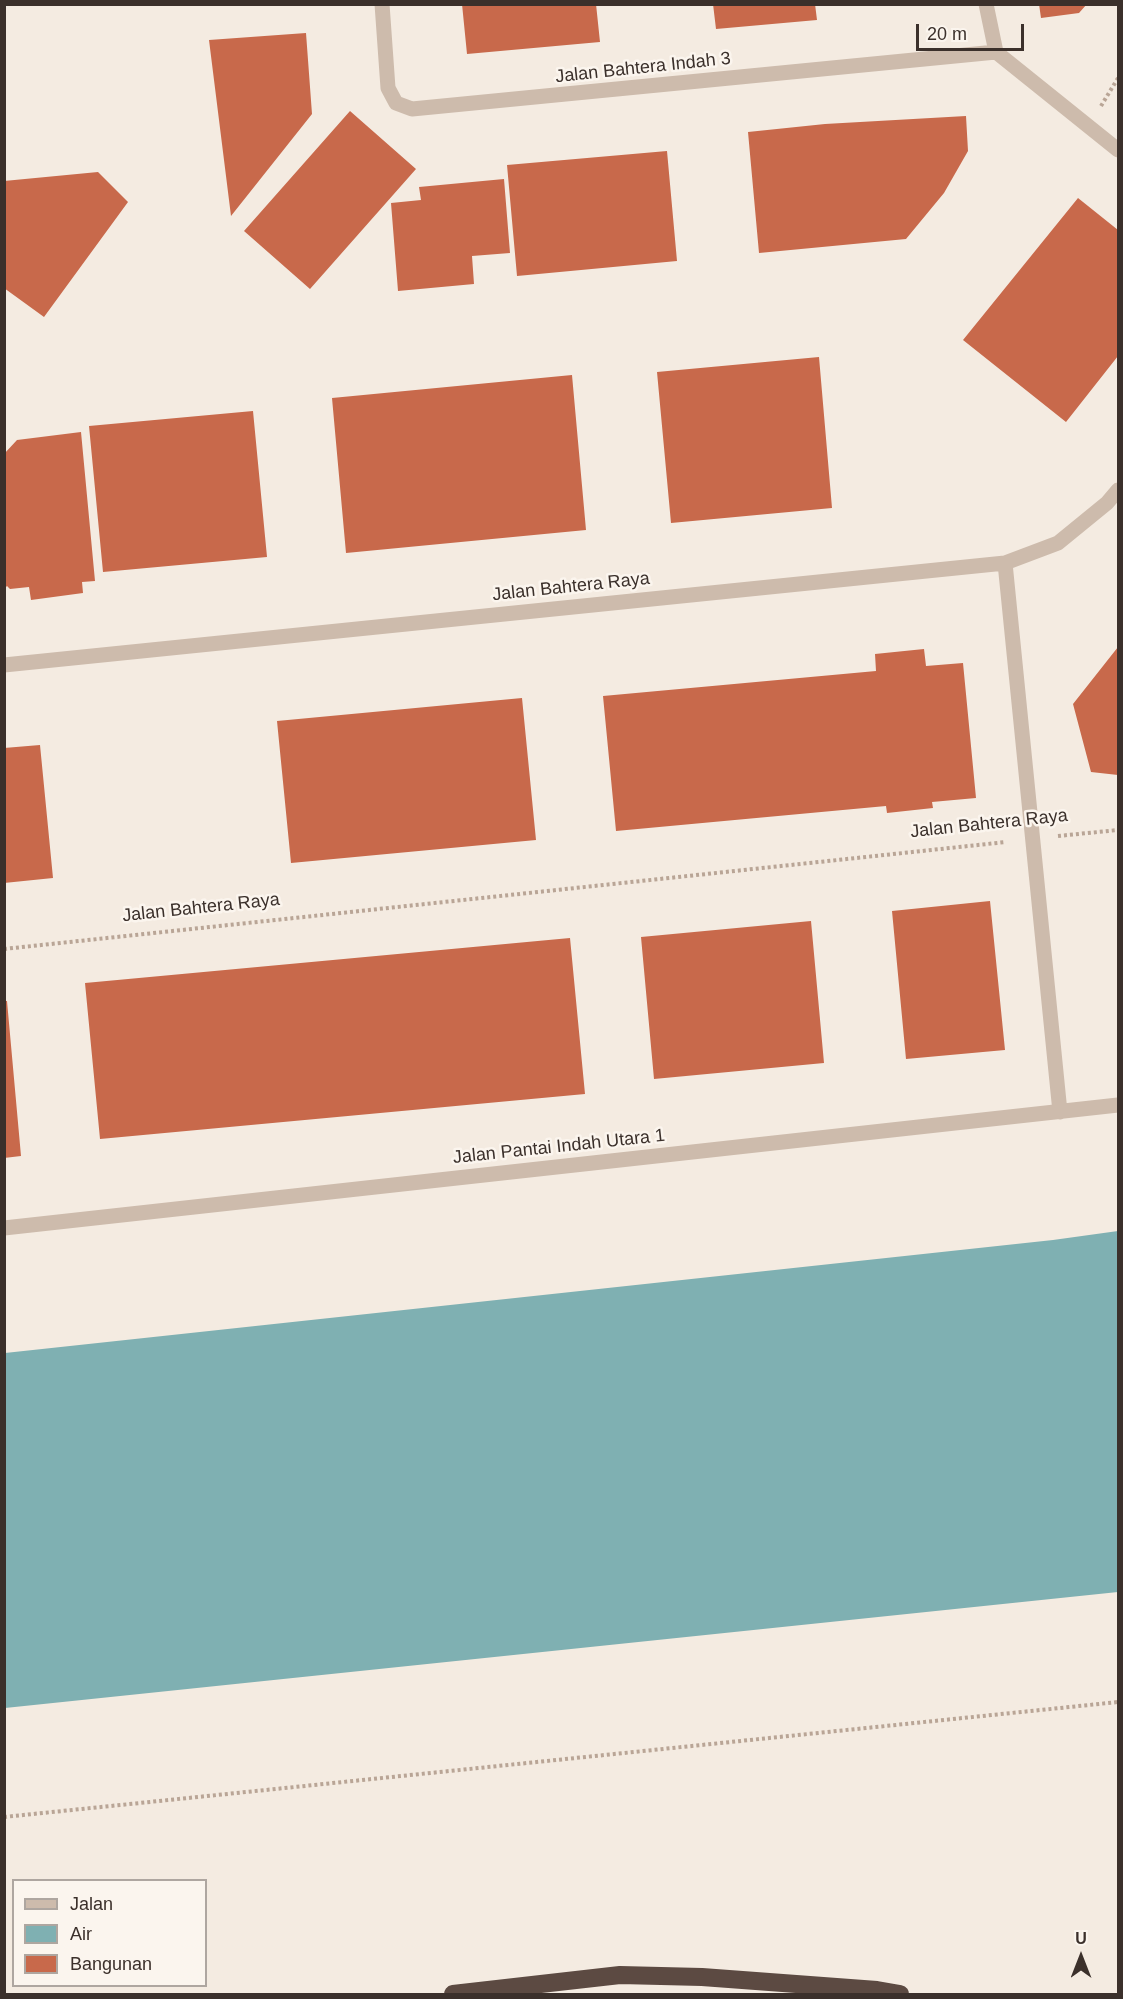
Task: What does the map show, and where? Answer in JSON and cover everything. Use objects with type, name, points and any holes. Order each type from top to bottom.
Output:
[{"type":"highway","points":[[453,1995],[620,1975],[702,1977],[877,1990],[900,1995]]},
{"type":"street","name":"Jalan Bahtera Indah 3","points":[[382,4],[387,88],[396,103],[412,109],[996,52]]},
{"type":"street","points":[[986,4],[996,52],[1119,150]]},
{"type":"street","name":"Jalan Bahtera Raya","points":[[4,665],[1005,563],[1058,543],[1107,503],[1119,490]]},
{"type":"street","points":[[1005,563],[1060,1112]]},
{"type":"street","name":"Jalan Pantai Indah Utara 1","points":[[4,1228],[1119,1105]]},
{"type":"path","name":"Jalan Bahtera Raya","points":[[4,949],[1119,830]]},
{"type":"path","points":[[4,1817],[1119,1702]]},
{"type":"water","points":[[1118,1231],[1118,1592],[5,1708],[5,1353],[1053,1240]]},
{"type":"building","points":[[462,4],[596,4],[600,42],[467,54]]},
{"type":"building","points":[[713,4],[815,4],[817,20],[716,29]]},
{"type":"building","points":[[1039,4],[1087,4],[1079,13],[1041,18]]},
{"type":"building","points":[[306,33],[312,114],[231,216],[209,40]]},
{"type":"building","points":[[350,111],[416,169],[310,289],[244,231]]},
{"type":"building","points":[[966,116],[968,151],[944,193],[906,239],[759,253],[748,132],[825,124]]},
{"type":"building","points":[[667,151],[677,261],[517,276],[507,165]]},
{"type":"building","points":[[98,172],[128,202],[44,317],[4,288],[4,181]]},
{"type":"building","points":[[504,179],[510,253],[472,256],[474,284],[398,291],[391,203],[421,200],[419,187]]},
{"type":"building","points":[[1078,198],[1118,230],[1118,356],[1066,422],[963,340]]},
{"type":"building","points":[[819,357],[832,508],[671,523],[657,372]]},
{"type":"building","points":[[572,375],[586,530],[346,553],[332,398]]},
{"type":"building","points":[[253,411],[267,557],[103,572],[89,426]]},
{"type":"building","points":[[81,432],[95,581],[82,582],[83,593],[31,600],[29,587],[10,589],[7,586],[4,589],[4,454],[17,440]]},
{"type":"building","points":[[1118,647],[1118,775],[1091,772],[1073,704]]},
{"type":"building","points":[[924,649],[926,666],[963,663],[976,798],[932,802],[933,808],[887,813],[886,806],[616,831],[603,696],[876,671],[875,654]]},
{"type":"building","points":[[522,698],[536,840],[291,863],[277,721]]},
{"type":"building","points":[[40,745],[53,878],[4,883],[4,748]]},
{"type":"building","points":[[990,901],[1005,1050],[906,1059],[892,911]]},
{"type":"building","points":[[811,921],[824,1063],[654,1079],[641,937]]},
{"type":"building","points":[[570,938],[585,1094],[100,1139],[85,983]]},
{"type":"building","points":[[4,1001],[7,1001],[21,1156],[4,1158]]}]
